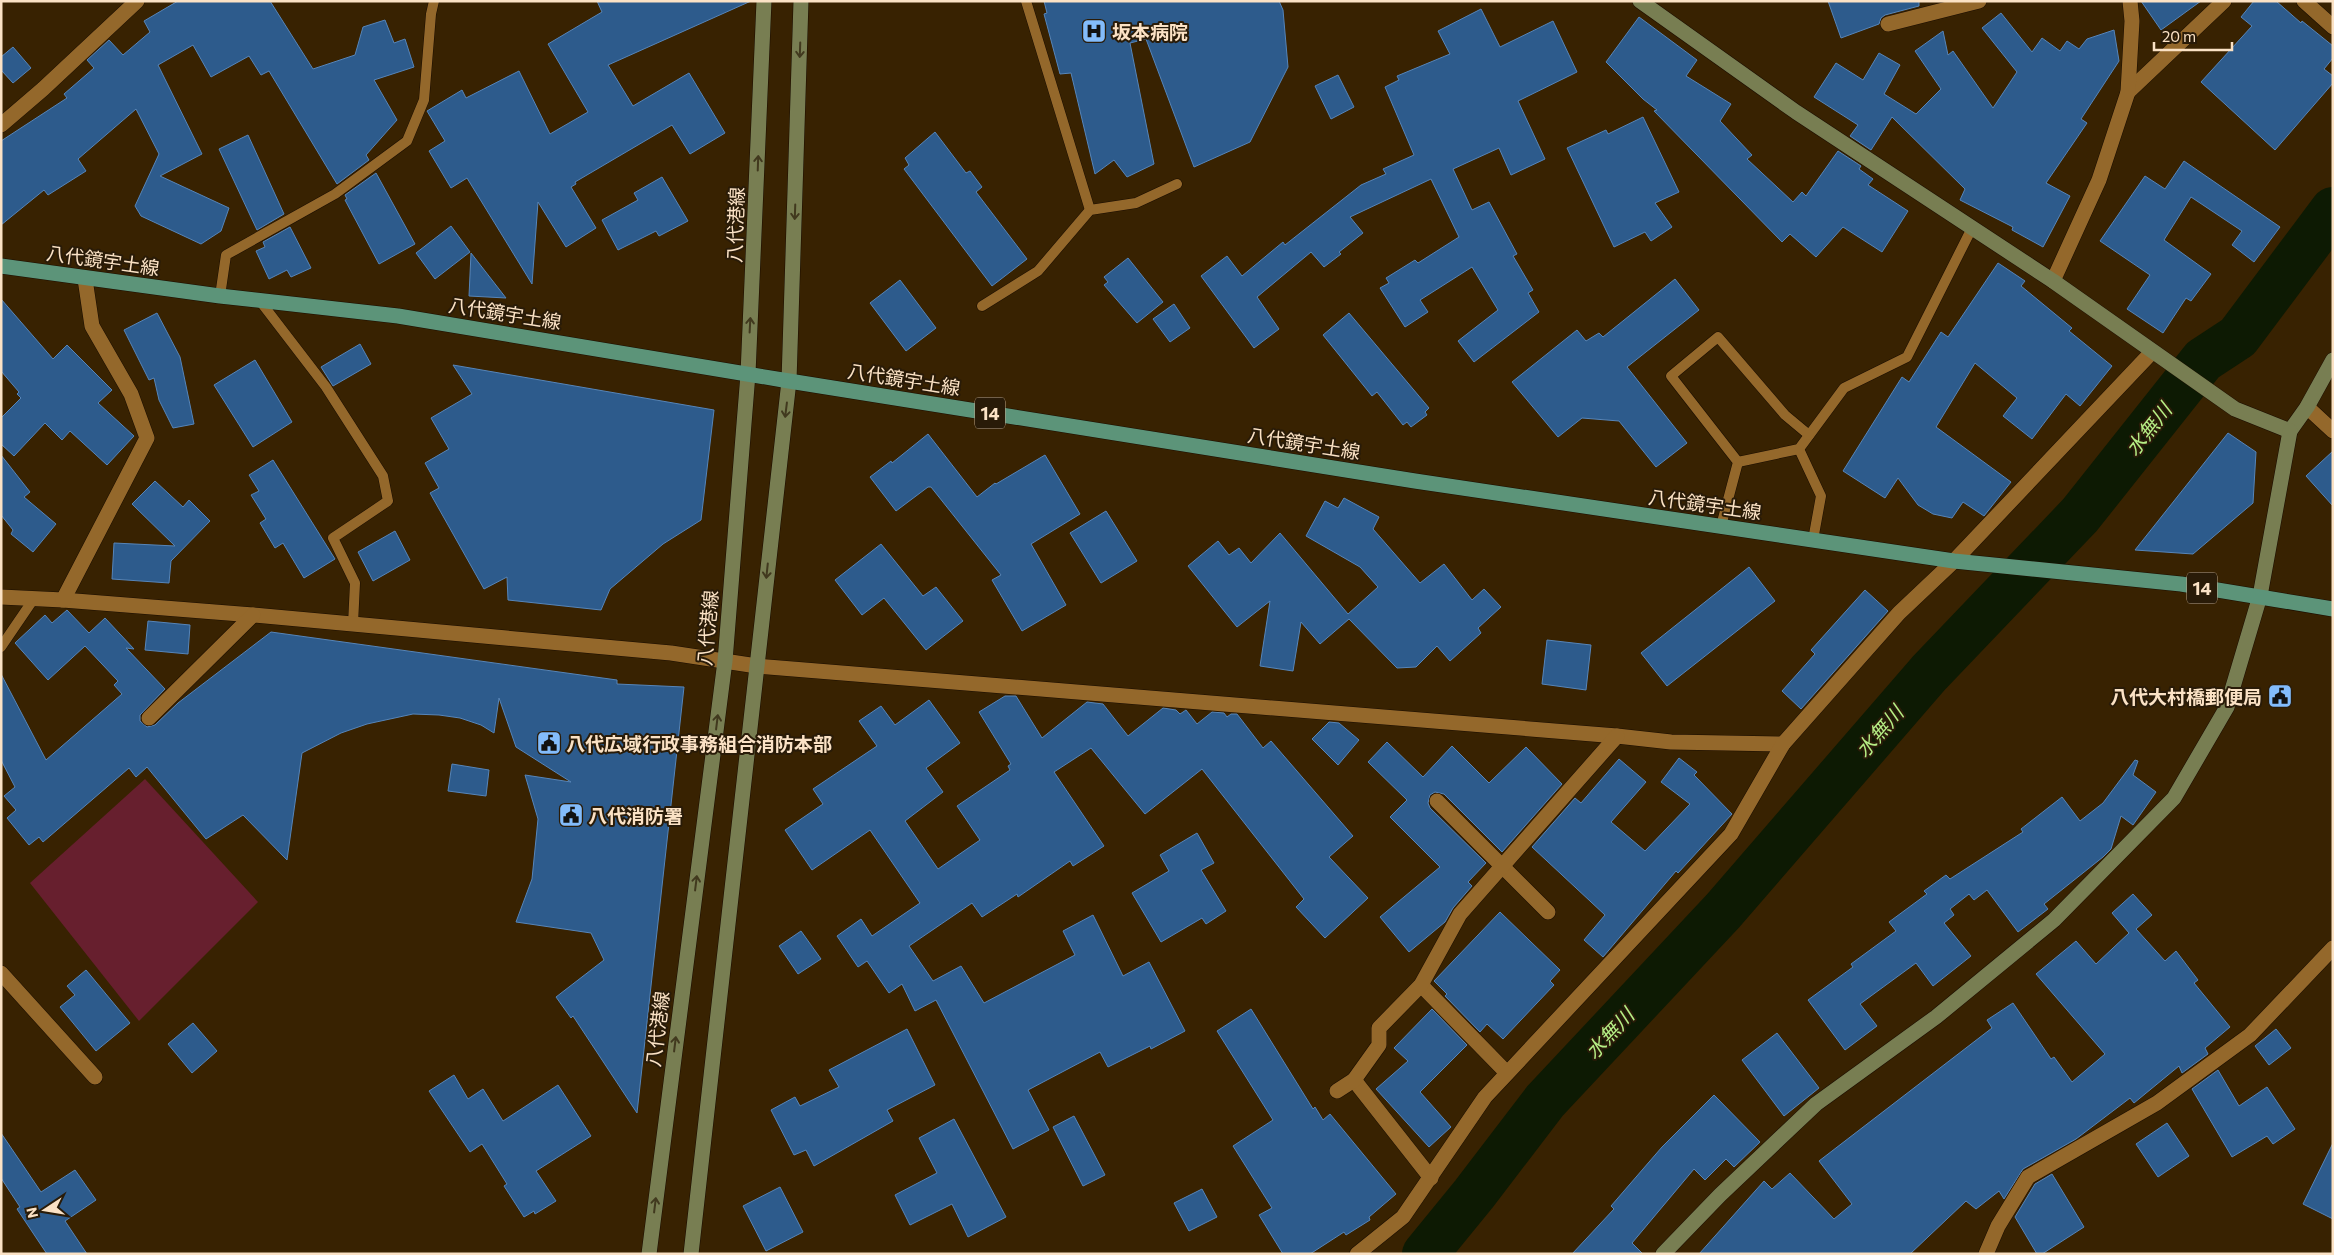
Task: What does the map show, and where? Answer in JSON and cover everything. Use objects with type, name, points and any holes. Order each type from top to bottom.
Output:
[{"type":"main road","name":"八代港線","points":[[649,1254],[725,661],[748,374],[764,1]]},
{"type":"main road","points":[[691,1254],[789,381],[801,1]]},
{"type":"main road","points":[[1640,1],[1796,112],[2053,281],[2235,409],[2290,431]]},
{"type":"main road","name":"八代鏡宇土線","points":[[1,266],[85,279],[398,316],[789,381],[1415,481],[1954,561],[2181,584],[2260,596]]},
{"type":"main road","points":[[1663,1254],[1720,1195],[1816,1104],[1936,1018],[2054,920],[2174,798],[2227,707],[2260,596],[2290,431],[2307,407],[2333,360]]},
{"type":"main road","name":"14","points":[[2260,596],[2333,609]]},
{"type":"street","points":[[1,125],[43,89],[137,1]]},
{"type":"street","points":[[1888,24],[1979,1]]},
{"type":"street","points":[[2053,281],[2099,180],[2128,92],[2132,21],[2130,1]]},
{"type":"street","points":[[2128,92],[2224,1]]},
{"type":"street","points":[[2304,1],[2333,27]]},
{"type":"street","points":[[63,600],[146,438],[131,394],[92,326],[85,279]]},
{"type":"street","points":[[1357,1254],[1403,1217],[1486,1097],[1732,834],[1783,744],[1899,613],[1954,561],[2152,352]]},
{"type":"street","points":[[2307,407],[2333,431]]},
{"type":"street","points":[[1,597],[253,615],[671,653],[756,666],[1617,736],[1671,742],[1783,744]]},
{"type":"street","points":[[149,718],[253,615]]},
{"type":"street","points":[[1337,1091],[1354,1080],[1379,1045],[1379,1028],[1421,985],[1460,914],[1617,736]]},
{"type":"street","points":[[1438,801],[1548,912]]},
{"type":"street","points":[[1986,1254],[1998,1226],[2028,1177],[2157,1103],[2250,1034],[2333,948]]},
{"type":"street","points":[[1,974],[95,1077]]},
{"type":"street","points":[[1421,985],[1507,1073]]},
{"type":"street","points":[[1354,1080],[1430,1178]]},
{"type":"lane","points":[[220,296],[226,255],[335,194],[407,141],[424,100],[434,1]]},
{"type":"lane","points":[[1026,1],[1090,210]]},
{"type":"lane","points":[[982,306],[1038,271],[1090,210],[1136,203],[1176,184]]},
{"type":"lane","points":[[1738,462],[1799,449],[1844,388],[1907,357],[1972,228]]},
{"type":"lane","points":[[260,301],[326,387],[383,476],[388,501],[333,538],[355,583],[353,624]]},
{"type":"lane","points":[[1738,462],[1671,376],[1718,337],[1785,415],[1809,434]]},
{"type":"lane","points":[[1799,449],[1821,496],[1813,540]]},
{"type":"lane","points":[[1721,526],[1738,462]]},
{"type":"lane","points":[[1,647],[33,600]]},
{"type":"shaded area","points":[[145,779],[258,902],[139,1021],[30,883]]},
{"type":"building","points":[[178,1],[270,1],[313,69],[355,55],[363,27],[385,20],[394,43],[405,39],[414,67],[374,80],[397,120],[366,155],[369,160],[337,184],[269,71],[261,75],[249,56],[211,77],[193,45],[158,65],[202,154],[160,176],[229,208],[221,231],[201,244],[141,216],[135,206],[159,154],[136,109],[78,159],[86,171],[48,195],[44,190],[1,225],[1,141],[67,98],[64,94],[94,68],[87,60],[109,40],[123,55],[150,32],[144,21]]},
{"type":"building","points":[[597,1],[751,1],[608,65],[633,106],[689,73],[725,133],[690,154],[672,125],[575,182],[576,184],[571,187],[596,228],[566,247],[538,202],[532,284],[467,178],[451,188],[429,151],[445,141],[427,111],[462,90],[466,98],[519,71],[550,134],[588,112],[548,44],[602,12]]},
{"type":"building","points":[[1044,1],[1279,1],[1283,10],[1288,67],[1250,142],[1194,167],[1146,39],[1130,43],[1154,164],[1127,177],[1114,160],[1095,174],[1071,73],[1060,74],[1044,14],[1047,13]]},
{"type":"building","points":[[1828,1],[1919,1],[1919,6],[1885,15],[1881,18],[1879,24],[1841,38]]},
{"type":"building","points":[[2141,1],[2201,1],[2161,30]]},
{"type":"building","points":[[2254,1],[2276,1],[2301,23],[2302,21],[2333,46],[2333,58],[2324,69],[2333,76],[2333,83],[2275,150],[2201,82],[2252,26],[2241,17]]},
{"type":"building","points":[[1481,9],[1500,47],[1553,21],[1577,72],[1518,101],[1545,159],[1511,175],[1499,148],[1453,169],[1472,210],[1489,202],[1517,254],[1513,256],[1533,290],[1528,293],[1539,312],[1474,362],[1458,341],[1498,310],[1472,267],[1420,300],[1428,312],[1405,327],[1380,288],[1389,283],[1386,278],[1415,260],[1418,263],[1459,237],[1431,179],[1350,217],[1363,233],[1339,252],[1341,254],[1324,267],[1311,252],[1257,297],[1279,329],[1254,348],[1201,276],[1227,256],[1242,276],[1283,242],[1285,245],[1361,185],[1386,174],[1383,169],[1414,155],[1385,87],[1399,80],[1397,76],[1450,54],[1438,31]]},
{"type":"building","points":[[2001,13],[2032,52],[2042,38],[2060,51],[2067,41],[2079,49],[2087,39],[2114,30],[2119,61],[2081,119],[2087,123],[2046,183],[2070,196],[2043,247],[2012,230],[2013,227],[1960,200],[1965,189],[1892,117],[1871,150],[1850,136],[1858,125],[1814,97],[1836,63],[1863,80],[1879,53],[1900,65],[1884,94],[1916,114],[1941,89],[1915,51],[1943,31],[1948,55],[1953,51],[1993,108],[2017,72],[1982,28]]},
{"type":"building","points":[[1639,17],[1697,60],[1686,76],[1731,104],[1720,121],[1752,155],[1747,159],[1793,202],[1802,192],[1806,196],[1838,151],[1861,166],[1859,169],[1873,179],[1868,185],[1908,211],[1882,252],[1843,227],[1816,257],[1790,234],[1782,242],[1654,111],[1657,110],[1643,99],[1606,62]]},
{"type":"building","points":[[13,47],[31,68],[13,83],[1,70],[1,57]]},
{"type":"building","points":[[1338,75],[1354,107],[1331,119],[1315,86]]},
{"type":"building","points":[[1643,117],[1679,192],[1655,203],[1672,227],[1651,241],[1645,232],[1614,247],[1567,148],[1606,130],[1608,134]]},
{"type":"building","points":[[935,132],[966,173],[970,171],[982,187],[976,192],[1027,259],[992,286],[904,169],[909,165],[905,158]]},
{"type":"building","points":[[248,135],[284,214],[257,230],[219,149]]},
{"type":"building","points":[[2184,161],[2280,227],[2254,262],[2232,245],[2242,231],[2191,197],[2164,240],[2211,274],[2191,301],[2186,298],[2163,333],[2127,309],[2150,275],[2100,241],[2145,176],[2165,189]]},
{"type":"building","points":[[376,173],[415,244],[379,264],[345,200],[347,199],[345,195]]},
{"type":"building","points":[[662,177],[688,221],[659,236],[656,231],[618,250],[602,220],[638,200],[634,193]]},
{"type":"building","points":[[451,226],[470,252],[435,279],[416,253]]},
{"type":"building","points":[[290,227],[311,268],[291,277],[287,270],[269,279],[256,251],[265,247],[263,242]]},
{"type":"building","points":[[471,253],[506,298],[469,296]]},
{"type":"building","points":[[1128,258],[1163,302],[1137,323],[1104,285],[1108,282],[1104,277]]},
{"type":"building","points":[[1998,263],[2025,281],[2021,286],[2072,328],[2069,331],[2112,366],[2080,406],[2066,394],[2032,439],[2003,416],[2017,398],[1975,363],[1936,427],[2011,482],[1984,516],[1963,502],[1952,518],[1933,514],[1918,505],[1898,478],[1885,498],[1843,471],[1902,377],[1909,382],[1941,332],[1948,337]]},
{"type":"building","points":[[1675,279],[1699,310],[1627,367],[1687,443],[1656,467],[1619,421],[1582,418],[1558,437],[1512,382],[1577,330],[1586,341],[1599,333],[1603,337]]},
{"type":"building","points":[[900,280],[936,328],[906,351],[870,303]]},
{"type":"building","points":[[1,299],[53,359],[67,345],[112,390],[98,403],[134,436],[107,465],[70,431],[62,440],[45,423],[14,456],[1,444],[1,418],[21,398],[17,394],[19,392],[1,371]]},
{"type":"building","points":[[1174,304],[1190,328],[1170,342],[1153,319]]},
{"type":"building","points":[[157,313],[180,357],[194,424],[173,428],[159,400],[154,378],[149,380],[124,330]]},
{"type":"building","points":[[1349,313],[1429,408],[1425,412],[1427,415],[1411,427],[1407,422],[1403,425],[1377,392],[1372,396],[1323,335]]},
{"type":"building","points":[[360,344],[371,364],[333,386],[321,367]]},
{"type":"building","points":[[255,360],[292,422],[253,447],[214,385]]},
{"type":"building","points":[[453,365],[714,410],[701,520],[663,544],[610,589],[601,610],[508,600],[507,577],[484,589],[430,493],[439,488],[425,463],[449,449],[431,418],[472,394]]},
{"type":"building","points":[[2228,433],[2256,452],[2253,503],[2193,554],[2135,550]]},
{"type":"building","points":[[928,434],[977,497],[995,483],[1045,455],[1080,514],[1031,544],[1066,605],[1022,631],[992,580],[1001,575],[931,487],[928,487],[896,511],[870,477],[891,461],[892,463]]},
{"type":"building","points":[[2333,451],[2333,506],[2306,476]]},
{"type":"building","points":[[1,455],[30,492],[24,497],[56,524],[33,552],[11,534],[13,530],[1,515]]},
{"type":"building","points":[[273,460],[335,559],[304,578],[283,543],[275,548],[260,523],[266,519],[251,495],[259,491],[249,475]]},
{"type":"building","points":[[155,481],[183,507],[189,500],[210,521],[171,561],[169,583],[112,579],[114,543],[175,546],[132,504]]},
{"type":"building","points":[[1344,498],[1379,517],[1373,529],[1420,583],[1444,564],[1472,600],[1484,589],[1501,607],[1478,628],[1481,633],[1450,661],[1437,646],[1416,667],[1397,668],[1349,619],[1320,644],[1301,622],[1293,671],[1260,666],[1270,601],[1237,627],[1188,566],[1218,541],[1229,555],[1239,548],[1251,563],[1280,533],[1348,614],[1378,587],[1360,567],[1306,536],[1325,501],[1338,508]]},
{"type":"building","points":[[1106,511],[1137,561],[1101,583],[1070,533]]},
{"type":"building","points":[[395,531],[410,560],[373,581],[358,552]]},
{"type":"building","points":[[881,544],[923,596],[936,587],[963,621],[926,650],[884,598],[862,615],[835,580]]},
{"type":"building","points":[[1749,567],[1775,601],[1667,686],[1641,653]]},
{"type":"building","points":[[1865,590],[1888,611],[1801,709],[1782,691],[1815,654],[1811,650]]},
{"type":"building","points":[[67,610],[89,633],[105,618],[134,649],[126,648],[165,689],[140,715],[140,721],[147,727],[155,725],[178,703],[271,632],[617,680],[617,684],[684,687],[637,1113],[573,1016],[571,1018],[556,997],[604,960],[591,933],[516,922],[532,879],[538,819],[525,775],[571,782],[516,747],[499,698],[494,733],[481,725],[460,718],[413,714],[367,724],[341,733],[302,753],[287,860],[243,815],[206,839],[147,767],[136,777],[129,768],[43,842],[39,837],[29,845],[7,818],[16,810],[4,796],[15,787],[1,760],[1,674],[46,760],[122,694],[114,685],[118,681],[85,646],[48,680],[15,643],[45,615],[52,623]]},
{"type":"building","points":[[148,621],[190,625],[188,654],[145,650]]},
{"type":"building","points":[[1547,640],[1591,645],[1586,690],[1542,684]]},
{"type":"building","points":[[1005,696],[1016,696],[1042,738],[1087,702],[1103,704],[1128,736],[1163,708],[1176,710],[1180,714],[1186,710],[1197,724],[1212,712],[1224,713],[1227,717],[1231,714],[1237,714],[1263,748],[1271,741],[1353,836],[1329,857],[1368,898],[1325,938],[1296,907],[1304,899],[1202,769],[1145,814],[1091,748],[1054,772],[1104,846],[1073,866],[1070,861],[1018,897],[1017,894],[982,917],[972,903],[909,946],[933,981],[961,966],[984,1003],[1075,955],[1063,931],[1093,915],[1123,976],[1149,962],[1185,1031],[1151,1049],[1150,1046],[1108,1067],[1100,1052],[1028,1090],[1049,1130],[1013,1149],[936,1000],[915,1011],[902,984],[889,993],[867,961],[858,967],[837,936],[861,919],[872,936],[920,903],[870,830],[812,870],[785,830],[823,804],[813,789],[877,746],[859,721],[881,706],[895,725],[929,700],[960,743],[926,768],[943,792],[905,821],[938,869],[980,840],[957,806],[1010,770],[1008,766],[1011,764],[979,712]]},
{"type":"building","points":[[1329,722],[1339,723],[1359,740],[1338,765],[1312,739]]},
{"type":"building","points":[[1387,742],[1423,777],[1452,746],[1489,783],[1526,747],[1562,784],[1502,852],[1444,794],[1435,792],[1430,795],[1428,803],[1430,808],[1486,863],[1468,882],[1472,886],[1453,908],[1445,922],[1409,952],[1380,917],[1440,867],[1390,817],[1407,800],[1368,762]]},
{"type":"building","points":[[1679,758],[1697,772],[1694,775],[1732,814],[1678,873],[1676,871],[1603,957],[1584,940],[1605,915],[1532,847],[1575,798],[1581,803],[1619,759],[1646,782],[1611,822],[1645,851],[1690,804],[1661,782]]},
{"type":"building","points":[[2135,760],[2138,761],[2133,775],[2156,792],[2133,825],[2121,816],[2111,849],[2103,857],[2044,904],[2048,909],[2018,932],[1987,890],[1974,900],[1969,894],[1950,909],[1954,915],[1944,923],[1971,956],[1933,986],[1916,963],[1860,1004],[1877,1026],[1845,1050],[1808,1000],[1853,967],[1851,964],[1896,931],[1889,922],[1927,894],[1924,891],[1946,875],[1950,879],[2023,832],[2021,829],[2062,797],[2080,821],[2103,803]]},
{"type":"building","points":[[452,764],[489,770],[486,796],[448,791]]},
{"type":"building","points":[[1197,833],[1214,863],[1201,870],[1226,911],[1206,924],[1202,918],[1161,942],[1132,893],[1169,871],[1160,855]]},
{"type":"building","points":[[2133,894],[2152,915],[2136,929],[2165,961],[2176,951],[2198,980],[2194,983],[2230,1027],[2205,1048],[2208,1054],[2182,1073],[2179,1066],[2134,1103],[2130,1098],[2076,1139],[2023,1169],[2004,1199],[1999,1191],[1976,1209],[1966,1201],[1910,1254],[1699,1254],[1764,1181],[1772,1189],[1790,1173],[1834,1219],[1852,1204],[1819,1161],[1992,1028],[1987,1020],[2013,1003],[2051,1059],[2054,1057],[2072,1082],[2105,1054],[2036,974],[2076,941],[2096,964],[2129,933],[2112,913]]},
{"type":"building","points":[[1500,912],[1560,970],[1550,981],[1554,985],[1503,1039],[1487,1024],[1480,1032],[1445,996],[1447,994],[1434,981]]},
{"type":"building","points":[[801,931],[821,959],[798,974],[779,946]]},
{"type":"building","points":[[86,970],[130,1023],[96,1051],[60,1007],[75,995],[67,986]]},
{"type":"building","points":[[1251,1009],[1313,1109],[1315,1107],[1323,1120],[1330,1114],[1396,1194],[1369,1217],[1370,1220],[1346,1235],[1344,1232],[1310,1254],[1283,1254],[1259,1215],[1272,1208],[1233,1146],[1273,1120],[1217,1031]]},
{"type":"building","points":[[1432,1009],[1467,1045],[1420,1092],[1451,1127],[1429,1147],[1376,1089],[1408,1061],[1394,1048]]},
{"type":"building","points":[[193,1023],[217,1051],[192,1073],[168,1044]]},
{"type":"building","points":[[907,1029],[935,1085],[887,1110],[893,1121],[814,1166],[806,1150],[794,1155],[771,1110],[795,1097],[800,1106],[839,1087],[829,1070]]},
{"type":"building","points":[[2276,1029],[2291,1048],[2269,1065],[2255,1046]]},
{"type":"building","points":[[1777,1033],[1819,1088],[1784,1116],[1742,1060]]},
{"type":"building","points":[[2218,1070],[2239,1106],[2267,1087],[2295,1129],[2273,1144],[2267,1136],[2232,1157],[2192,1089]]},
{"type":"building","points":[[454,1075],[468,1099],[483,1089],[503,1121],[558,1085],[591,1136],[536,1171],[556,1201],[535,1214],[534,1211],[524,1217],[504,1186],[507,1184],[482,1144],[470,1152],[429,1091]]},
{"type":"building","points":[[1714,1095],[1760,1142],[1734,1167],[1726,1159],[1705,1180],[1694,1169],[1632,1243],[1643,1254],[1572,1254],[1614,1209],[1611,1206],[1662,1147]]},
{"type":"building","points":[[1074,1116],[1105,1175],[1083,1186],[1053,1127]]},
{"type":"building","points":[[954,1119],[1006,1217],[968,1237],[952,1204],[910,1225],[895,1195],[937,1173],[919,1138]]},
{"type":"building","points":[[2167,1123],[2189,1156],[2158,1177],[2136,1144]]},
{"type":"building","points":[[1,1133],[41,1192],[75,1170],[96,1200],[65,1221],[87,1254],[47,1254],[17,1209],[20,1207],[1,1178]]},
{"type":"building","points":[[2333,1143],[2333,1219],[2303,1204]]},
{"type":"building","points":[[2052,1174],[2084,1227],[2042,1254],[2037,1254],[2015,1217],[2035,1184]]},
{"type":"building","points":[[780,1187],[803,1232],[766,1251],[743,1206]]},
{"type":"building","points":[[1202,1189],[1217,1217],[1189,1231],[1174,1203]]},
{"type":"waterway","name":"水無川","points":[[1425,1254],[1474,1194],[1545,1101],[1723,911],[1929,673],[2080,515],[2203,360],[2238,337],[2333,210]]},
{"type":"place","name":"坂本病院","points":[[1094,31]]},
{"type":"place","name":"八代大村橋郵便局","points":[[2280,696]]},
{"type":"place","name":"八代広域行政事務組合消防本部","points":[[549,743]]},
{"type":"place","name":"八代消防署","points":[[571,815]]}]
